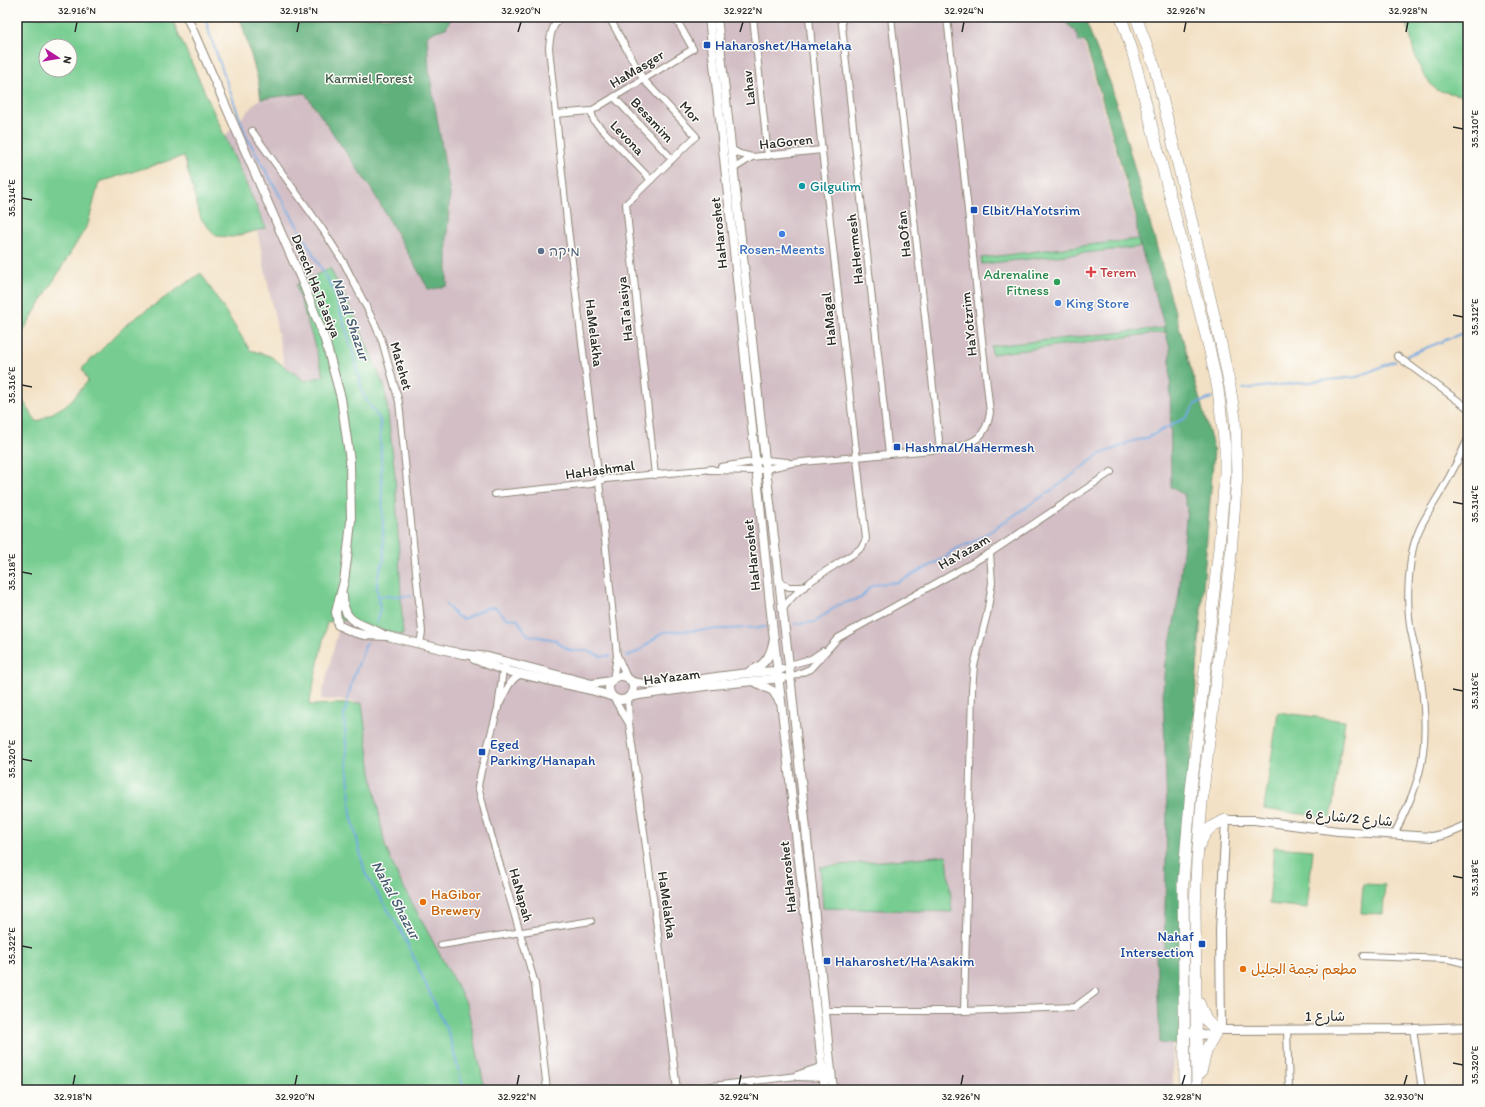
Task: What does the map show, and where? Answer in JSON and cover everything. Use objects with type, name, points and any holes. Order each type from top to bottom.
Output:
[{"type":"highway","points":[[1121,17],[1132,50],[1205,326],[1218,389],[1225,448],[1223,504],[1218,559],[1184,859],[1182,910],[1185,1090]]},
{"type":"highway","points":[[1136,17],[1156,76],[1221,344],[1235,418],[1237,475],[1233,531],[1198,850],[1195,910],[1197,1090]]},
{"type":"highway","points":[[1203,797],[1207,812],[1219,820],[1226,820]]},
{"type":"highway","points":[[1198,850],[1208,829],[1215,824],[1226,820]]},
{"type":"highway","points":[[1196,994],[1202,1013],[1206,1020],[1217,1031],[1207,1048],[1197,1090]]},
{"type":"street","name":"Derech HaTa'asiya","points":[[187,17],[305,288],[325,340],[337,383],[342,404],[350,461],[351,522],[344,581],[343,606],[347,615],[357,624],[387,636],[420,644]]},
{"type":"street","name":"HaMelakha","points":[[561,17],[555,24],[548,48],[567,221],[599,481],[617,656],[609,688],[629,723]]},
{"type":"street","points":[[609,17],[643,79]]},
{"type":"street","name":"HaMasger","points":[[556,114],[591,110],[693,49],[675,17]]},
{"type":"street","name":"HaHaroshet","points":[[708,17],[781,704],[825,1090]]},
{"type":"street","name":"HaHaroshet","points":[[717,17],[766,469],[791,677],[833,1090]]},
{"type":"street","name":"Lahav","points":[[753,17],[768,156]]},
{"type":"street","name":"HaMagal","points":[[783,609],[789,600],[804,587],[862,547],[866,539],[822,150],[809,17]]},
{"type":"street","name":"HaHermesh","points":[[842,17],[889,454]]},
{"type":"street","name":"HaOfan","points":[[891,17],[940,449]]},
{"type":"street","name":"HaYotzrim","points":[[757,471],[792,463],[953,448],[973,442],[984,430],[988,422],[990,413],[947,17]]},
{"type":"street","name":"Mor","points":[[643,79],[696,136],[672,159]]},
{"type":"street","name":"Besamim","points":[[614,97],[672,159]]},
{"type":"street","name":"Levona","points":[[591,110],[594,121],[650,180]]},
{"type":"street","name":"Matehet","points":[[252,131],[323,230],[344,263],[382,341],[399,402],[422,632],[420,644]]},
{"type":"street","name":"HaGoren","points":[[731,150],[752,157],[822,150]]},
{"type":"street","name":"HaGoren","points":[[733,169],[752,157]]},
{"type":"street","name":"HaTa'asiya","points":[[655,475],[626,204],[672,159]]},
{"type":"street","points":[[1397,356],[1468,408]]},
{"type":"street","points":[[1394,835],[1413,796],[1420,771],[1424,746],[1422,689],[1418,660],[1410,626],[1408,604],[1411,558],[1416,535],[1468,440]]},
{"type":"street","name":"HaYotzrim","points":[[756,462],[766,460],[792,463]]},
{"type":"street","name":"HaHashmal","points":[[495,494],[591,484],[604,479],[709,470],[756,462]]},
{"type":"street","name":"HaHashmal","points":[[709,470],[757,471]]},
{"type":"street","name":"HaYazam","points":[[629,679],[652,685],[714,681],[753,681],[778,675],[789,665],[812,659],[838,638],[990,553],[1111,472]]},
{"type":"street","points":[[964,1011],[974,666],[987,614],[992,583],[990,553]]},
{"type":"street","name":"Derech HaTa'asiya","points":[[344,581],[336,612],[338,625],[353,632],[387,636]]},
{"type":"street","points":[[780,583],[789,586],[804,587]]},
{"type":"street","points":[[743,674],[755,669],[767,660],[771,652],[774,638]]},
{"type":"street","points":[[420,644],[462,654],[505,667],[522,674],[591,690],[622,700],[629,697]]},
{"type":"street","name":"HaYazam","points":[[629,697],[743,674],[791,677],[810,669],[826,649]]},
{"type":"street","name":"HaMelakha","points":[[617,656],[633,690],[629,697],[629,723],[678,1090]]},
{"type":"street","points":[[505,667],[592,684],[612,680],[622,676],[629,679]]},
{"type":"street","name":"HaNapah","points":[[505,667],[498,708],[478,786],[535,984],[547,1090]]},
{"type":"street","name":"HaNapah","points":[[498,708],[511,682],[522,674]]},
{"type":"street","points":[[753,681],[773,691],[781,704]]},
{"type":"street","points":[[1217,1031],[1220,930],[1226,820]]},
{"type":"street","name":"شارع 2/شارع 6","points":[[1226,820],[1254,820],[1292,826],[1432,837],[1446,834],[1468,825]]},
{"type":"street","points":[[441,945],[591,921]]},
{"type":"street","points":[[1363,956],[1448,959],[1468,964]]},
{"type":"street","points":[[824,1011],[964,1011],[1075,1007],[1095,992]]},
{"type":"street","name":"شارع 1","points":[[1184,1031],[1468,1028]]},
{"type":"street","points":[[1413,1029],[1422,1090]]},
{"type":"street","points":[[1287,1030],[1289,1090]]},
{"type":"street","points":[[678,1090],[797,1076],[824,1077],[832,1072],[823,1067],[797,1076]]},
{"type":"street","points":[[752,1082],[752,1090]]},
{"type":"shaded area","points":[[335,17],[1076,17],[1198,433],[1171,832],[1173,1090],[400,1090],[359,717],[355,701],[321,699],[338,631],[252,205],[224,137]]},
{"type":"green space","points":[[17,17],[171,17],[266,228],[232,237],[216,236],[201,219],[184,156],[99,182],[88,224],[17,341]]},
{"type":"green space","name":"Karmiel Forest","points":[[240,17],[452,17],[446,28],[427,36],[429,71],[450,194],[447,235],[447,286],[429,290],[372,190],[305,93],[261,99],[258,80]]},
{"type":"green space","points":[[1065,17],[1084,17],[1111,85],[1214,450],[1191,757],[1181,1045],[1160,1043],[1156,954],[1164,955],[1167,812],[1163,691],[1165,662],[1172,634],[1179,594],[1187,508],[1184,495],[1171,487],[1170,349],[1160,310],[1138,239],[1136,216],[1085,41],[1079,42],[1075,30],[1067,24]]},
{"type":"green space","points":[[1406,17],[1468,17],[1468,97],[1436,90],[1424,76],[1414,53]]},
{"type":"green space","points":[[1138,239],[1140,247],[982,264],[981,258]]},
{"type":"green space","points":[[330,268],[357,321],[385,389],[395,475],[403,635],[346,620],[327,622],[309,705],[362,703],[371,772],[385,846],[398,877],[467,1005],[485,1090],[17,1090],[17,664],[22,658],[17,654],[17,392],[37,422],[68,404],[88,381],[82,368],[128,323],[201,273],[250,350],[270,356],[305,381],[324,376],[296,285]]},
{"type":"green space","points":[[1164,328],[1165,332],[992,354],[991,346]]},
{"type":"green space","points":[[1278,712],[1345,721],[1331,818],[1264,809]]},
{"type":"green space","points":[[1274,847],[1313,850],[1307,908],[1269,904]]},
{"type":"green space","points":[[947,855],[952,912],[823,908],[820,867]]},
{"type":"green space","points":[[1363,884],[1385,885],[1383,914],[1361,913]]},
{"type":"waterway","name":"Nahal Shazur","points":[[205,17],[246,136],[333,289],[354,355],[363,395],[380,420],[384,560],[380,569],[377,585],[380,613],[376,623]]},
{"type":"waterway","points":[[1406,356],[1468,331]]},
{"type":"waterway","points":[[1243,389],[1357,377],[1395,361]]},
{"type":"waterway","points":[[795,624],[815,622],[838,605],[861,598],[870,587],[879,584],[898,582],[945,558],[953,550],[971,543],[991,531],[1059,485],[1100,454],[1129,442],[1147,438],[1187,417],[1195,404],[1212,398]]},
{"type":"waterway","points":[[378,596],[412,596]]},
{"type":"waterway","points":[[445,604],[457,616],[464,619],[486,608],[495,607],[506,618],[517,619],[528,635],[556,640],[561,645],[572,651],[588,651],[601,656],[610,656]]},
{"type":"waterway","points":[[626,656],[638,652],[664,632],[766,627]]},
{"type":"waterway","name":"Nahal Shazur","points":[[366,644],[352,681],[344,716],[351,814],[365,873],[403,934],[449,1035],[464,1090]]},
{"type":"place","name":"Haharoshet/Hamelaha","points":[[707,45]]},
{"type":"place","name":"Gilgulim","points":[[802,186]]},
{"type":"place","name":"Elbit/HaYotsrim","points":[[974,210]]},
{"type":"place","name":"Rosen-Meents","points":[[782,234]]},
{"type":"place","name":"מיקה","points":[[541,251]]},
{"type":"place","name":"Terem","points":[[1091,272]]},
{"type":"place","name":"Adrenaline Fitness","points":[[1057,282]]},
{"type":"place","name":"King Store","points":[[1058,303]]},
{"type":"place","name":"Hashmal/HaHermesh","points":[[897,447]]},
{"type":"place","name":"Eged Parking/Hanapah","points":[[482,752]]},
{"type":"place","name":"HaGibor Brewery","points":[[423,902]]},
{"type":"place","name":"Nahaf Intersection","points":[[1202,944]]},
{"type":"place","name":"Haharoshet/Ha'Asakim","points":[[827,961]]},
{"type":"place","name":"مطعم نجمة الجليل","points":[[1243,969]]}]
